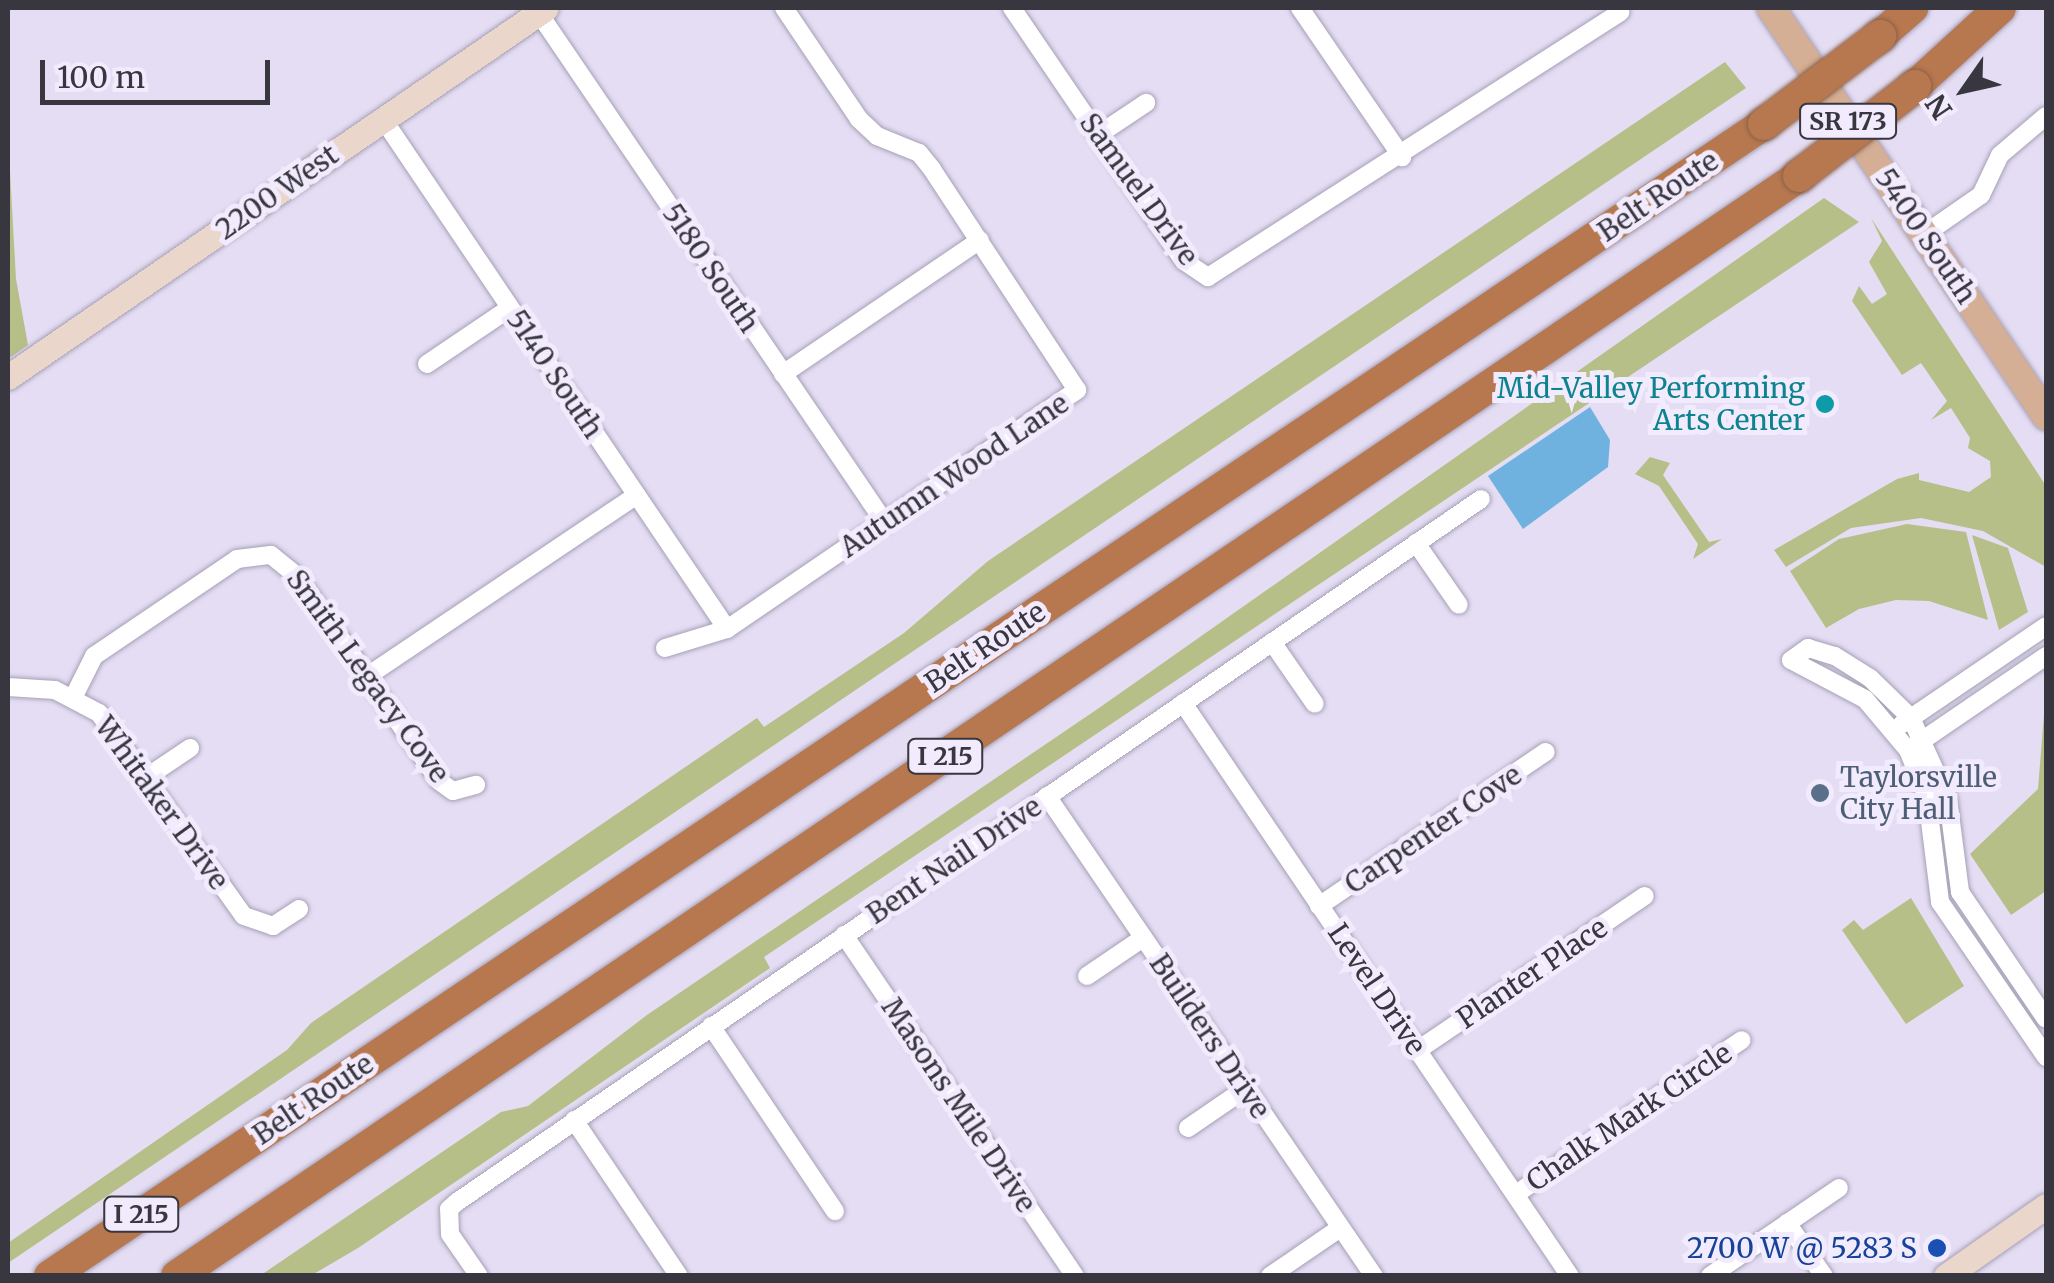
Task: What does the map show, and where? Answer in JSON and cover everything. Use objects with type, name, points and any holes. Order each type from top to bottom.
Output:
[{"type":"highway","name":"Belt Route","points":[[50,1276],[1764,124],[1912,8]]},
{"type":"highway","name":"I 215","points":[[177,1276],[1799,176],[1915,86],[2000,8]]},
{"type":"highway","points":[[200,1276],[310,1185]]},
{"type":"main road","name":"5400 South","points":[[1772,8],[2046,416]]},
{"type":"street","name":"Autumn Wood Lane","points":[[665,648],[727,629],[1078,390],[919,154],[877,136],[859,119],[784,8]]},
{"type":"street","name":"Samuel Drive","points":[[1012,8],[1184,261],[1208,276],[1313,205],[1402,157]]},
{"type":"street","name":"2200 West","points":[[8,377],[542,10]]},
{"type":"street","name":"5180 South","points":[[542,10],[885,523]]},
{"type":"street","points":[[1308,10],[1402,157],[1620,12]]},
{"type":"street","points":[[1098,135],[1146,103]]},
{"type":"street","points":[[1925,234],[1981,195],[2000,156],[2046,116]]},
{"type":"street","name":"5140 South","points":[[382,120],[727,629]]},
{"type":"street","points":[[783,374],[980,240]]},
{"type":"street","points":[[427,364],[510,308]]},
{"type":"street","points":[[366,677],[637,495]]},
{"type":"street","name":"Bent Nail Drive","points":[[479,1276],[450,1234],[450,1210],[457,1202],[1481,499]]},
{"type":"street","points":[[1416,544],[1459,605]]},
{"type":"street","name":"Smith Legacy Cove","points":[[74,696],[94,656],[226,565],[260,553],[280,558],[298,576],[439,781],[453,791],[476,785]]},
{"type":"street","points":[[1894,729],[2046,626]]},
{"type":"street","points":[[1272,642],[1316,704]]},
{"type":"street","points":[[2046,1018],[1960,892],[1948,798],[1925,739],[1870,678],[1835,656],[1808,648],[1792,660],[1852,689],[1894,729],[1908,750],[1927,797],[1940,902],[2046,1057]]},
{"type":"street","points":[[1908,750],[2046,656]]},
{"type":"street","name":"Whitaker Drive","points":[[8,687],[74,696],[109,723],[250,921],[281,924],[299,909]]},
{"type":"street","name":"Level Drive","points":[[1184,703],[1570,1276]]},
{"type":"street","points":[[147,776],[190,748]]},
{"type":"street","name":"Carpenter Cove","points":[[1320,906],[1546,752]]},
{"type":"street","name":"Builders Drive","points":[[1047,796],[1374,1276]]},
{"type":"street","name":"Planter Place","points":[[1418,1050],[1645,896]]},
{"type":"street","name":"Masons Mile Drive","points":[[844,934],[1075,1276]]},
{"type":"street","points":[[1088,976],[1143,938]]},
{"type":"street","points":[[711,1026],[835,1211]]},
{"type":"street","name":"Chalk Mark Circle","points":[[1516,1194],[1742,1040]]},
{"type":"street","points":[[1188,1128],[1245,1089]]},
{"type":"street","points":[[574,1120],[679,1276]]},
{"type":"street","points":[[1710,1276],[1839,1188]]},
{"type":"street","points":[[1946,1276],[2046,1206]]},
{"type":"street","points":[[1787,1222],[1824,1276]]},
{"type":"street","points":[[1270,1276],[1340,1228]]},
{"type":"green space","points":[[1725,62],[1746,88],[8,1263],[8,1243],[287,1050],[311,1023],[757,718],[764,727],[904,633],[988,561]]},
{"type":"green space","points":[[8,135],[16,279],[28,345],[8,359]]},
{"type":"green space","points":[[1824,198],[1859,222],[764,957],[770,968],[358,1248],[312,1275],[261,1275],[501,1112],[528,1106],[647,1015],[1099,708]]},
{"type":"green space","points":[[1871,218],[2046,486],[2046,567],[1983,531],[1921,518],[1851,528],[1786,567],[1774,550],[1897,479],[1919,473],[1919,480],[1969,492],[1991,477],[1990,461],[1968,448],[1970,438],[1951,408],[1931,420],[1947,401],[1921,363],[1902,375],[1852,301],[1859,286],[1872,304],[1887,294],[1869,262],[1882,241]]},
{"type":"green space","points":[[1650,457],[1670,463],[1663,475],[1709,542],[1722,539],[1693,559],[1698,544],[1659,486],[1635,474]]},
{"type":"green space","points":[[1907,524],[1966,532],[1988,620],[1929,601],[1896,600],[1859,609],[1826,628],[1790,571],[1839,539]]},
{"type":"green space","points":[[1972,535],[2008,548],[2028,612],[1999,630]]},
{"type":"green space","points":[[2045,702],[2046,891],[2011,915],[1970,854],[2038,789]]},
{"type":"green space","points":[[1911,898],[1964,986],[1906,1024],[1842,930],[1854,920],[1863,930]]},
{"type":"water","points":[[1590,407],[1610,440],[1608,467],[1523,529],[1488,476]]},
{"type":"place","name":"Mid-Valley Performing Arts Center","points":[[1825,404]]},
{"type":"place","name":"Taylorsville City Hall","points":[[1820,793]]},
{"type":"place","name":"2700 W @ 5283 S","points":[[1937,1248]]}]
